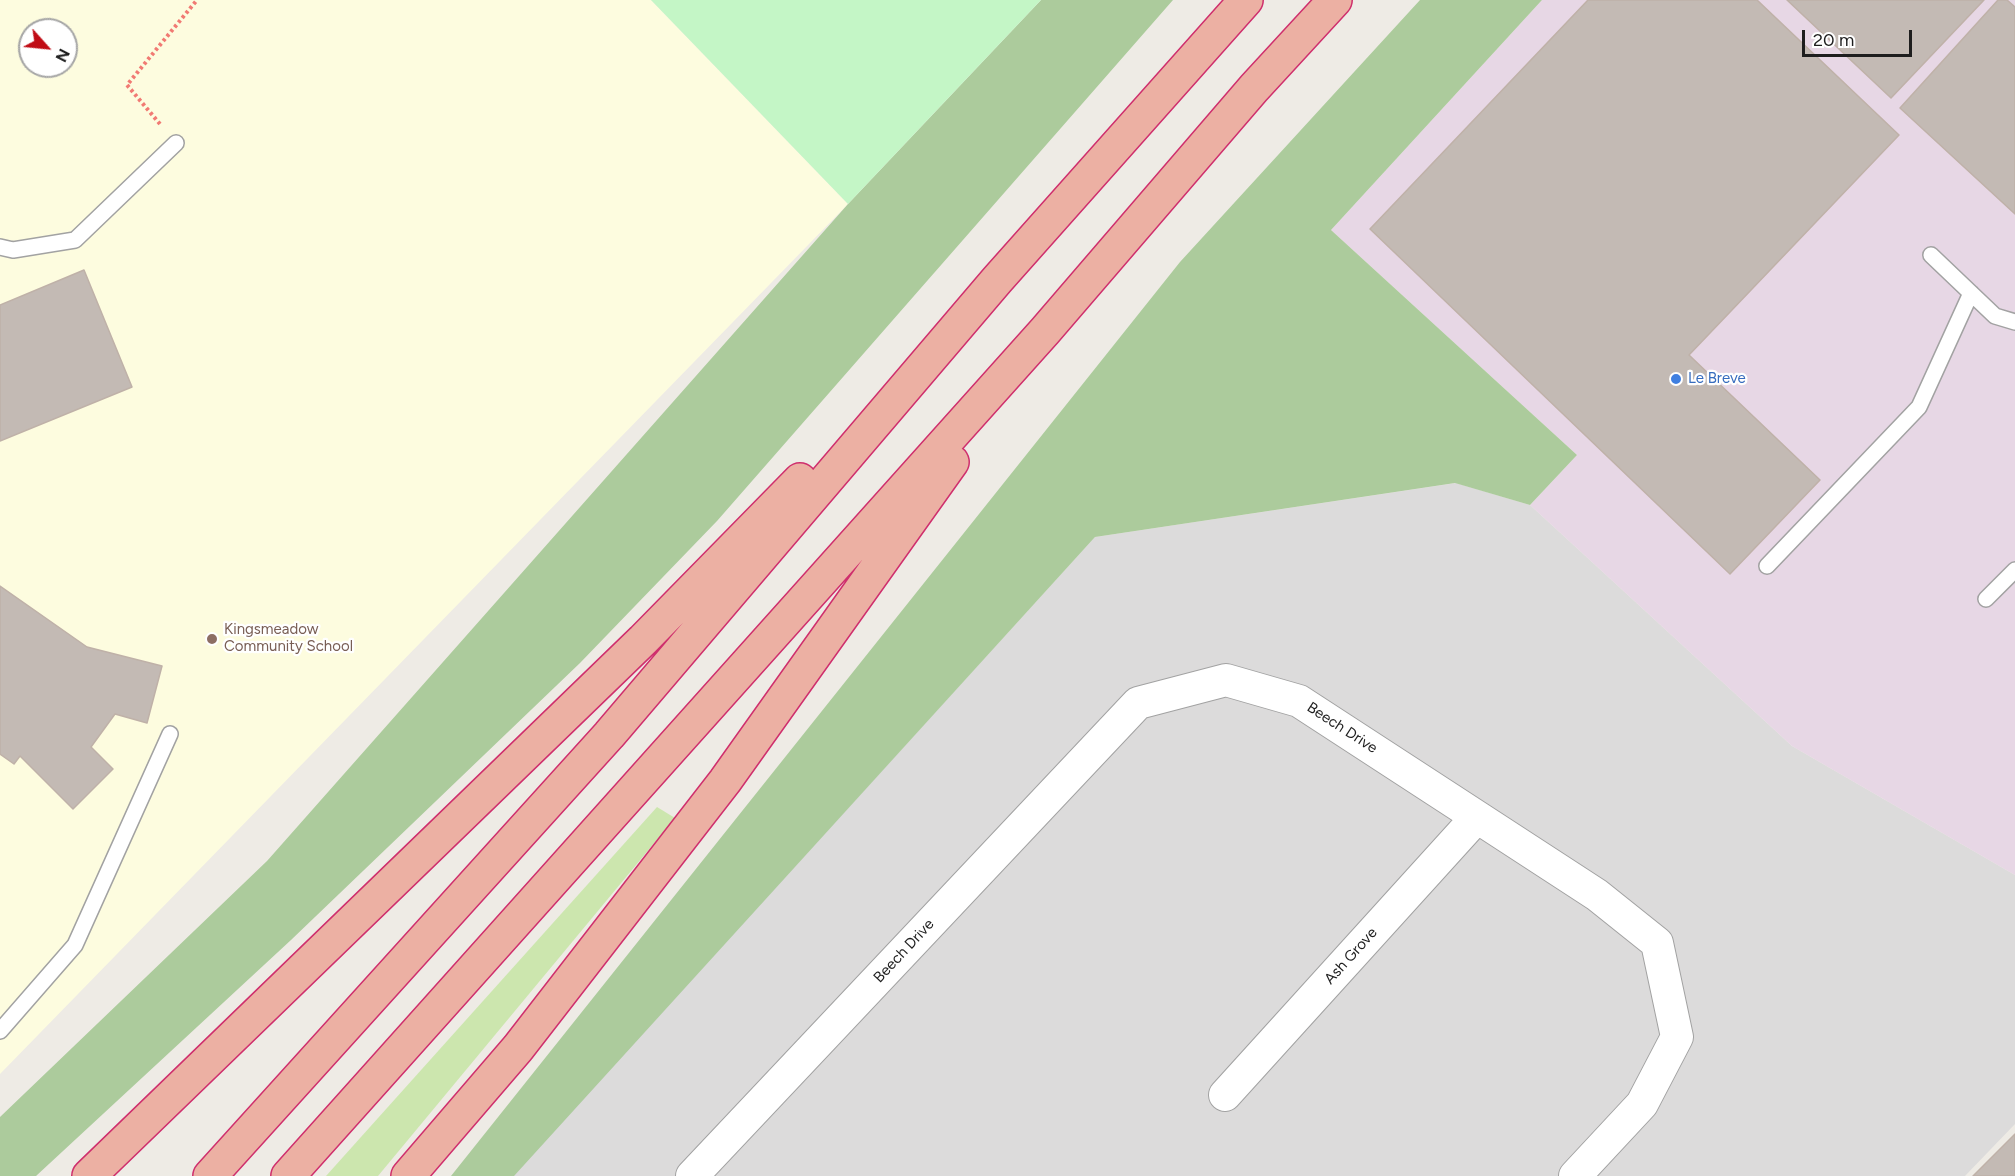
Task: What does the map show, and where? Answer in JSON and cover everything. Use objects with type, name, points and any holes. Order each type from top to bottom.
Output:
[{"type":"highway","points":[[210,1176],[609,735],[998,280],[1246,0]]},
{"type":"highway","points":[[288,1176],[1045,330],[1254,88],[1335,0]]},
{"type":"highway","points":[[89,1176],[643,640],[998,280]]},
{"type":"highway","points":[[408,1176],[518,1048],[725,780],[1045,330]]},
{"type":"street","name":"Beech Drive","points":[[692,1176],[1138,703],[1226,680],[1299,701],[1597,895],[1657,943],[1677,1037],[1642,1104],[1575,1176]]},
{"type":"street","name":"Ash Grove","points":[[1225,1095],[1477,816]]},
{"type":"lane","points":[[0,247],[13,250],[75,240],[176,143]]},
{"type":"lane","points":[[1931,255],[1995,316],[2015,322]]},
{"type":"lane","points":[[1767,566],[1919,407],[1971,293]]},
{"type":"lane","points":[[1986,599],[2015,570]]},
{"type":"lane","points":[[0,1030],[75,945],[170,734]]},
{"type":"path","points":[[176,143],[127,85],[197,0]]},
{"type":"shaded area","name":"Kingsmeadow Community School","points":[[0,0],[651,0],[848,204],[0,1074]]},
{"type":"shaded area","points":[[1542,0],[2015,0],[2015,875],[1792,746],[1530,505],[1577,455],[1331,230]]},
{"type":"shaded area","points":[[1456,483],[1530,505],[1792,746],[2015,875],[2015,1124],[1965,1176],[512,1176],[1095,537]]},
{"type":"green space","points":[[651,0],[1041,0],[848,204]]},
{"type":"green space","points":[[1041,0],[1173,0],[717,521],[580,663],[291,940],[36,1176],[0,1176],[0,1117],[267,861],[848,204]]},
{"type":"green space","points":[[1420,0],[1542,0],[1331,230],[1577,455],[1530,505],[1455,483],[1095,537],[514,1176],[451,1176],[1180,262]]},
{"type":"green space","points":[[657,807],[675,818],[378,1176],[326,1176]]},
{"type":"building","points":[[1588,0],[1757,0],[1899,135],[1689,355],[1820,480],[1730,574],[1370,229]]},
{"type":"building","points":[[1787,0],[1984,0],[1891,98]]},
{"type":"building","points":[[1998,0],[2007,0],[2015,7],[2015,214],[1900,108]]},
{"type":"building","points":[[84,270],[132,387],[0,441],[0,305]]},
{"type":"building","points":[[0,586],[87,647],[162,666],[147,723],[115,714],[91,747],[113,769],[73,809],[20,756],[14,764],[0,754]]},
{"type":"building","points":[[2015,1134],[2015,1176],[1973,1176]]},
{"type":"place","name":"Le Breve","points":[[1676,379]]},
{"type":"place","name":"Kingsmeadow Community School","points":[[212,639]]}]
